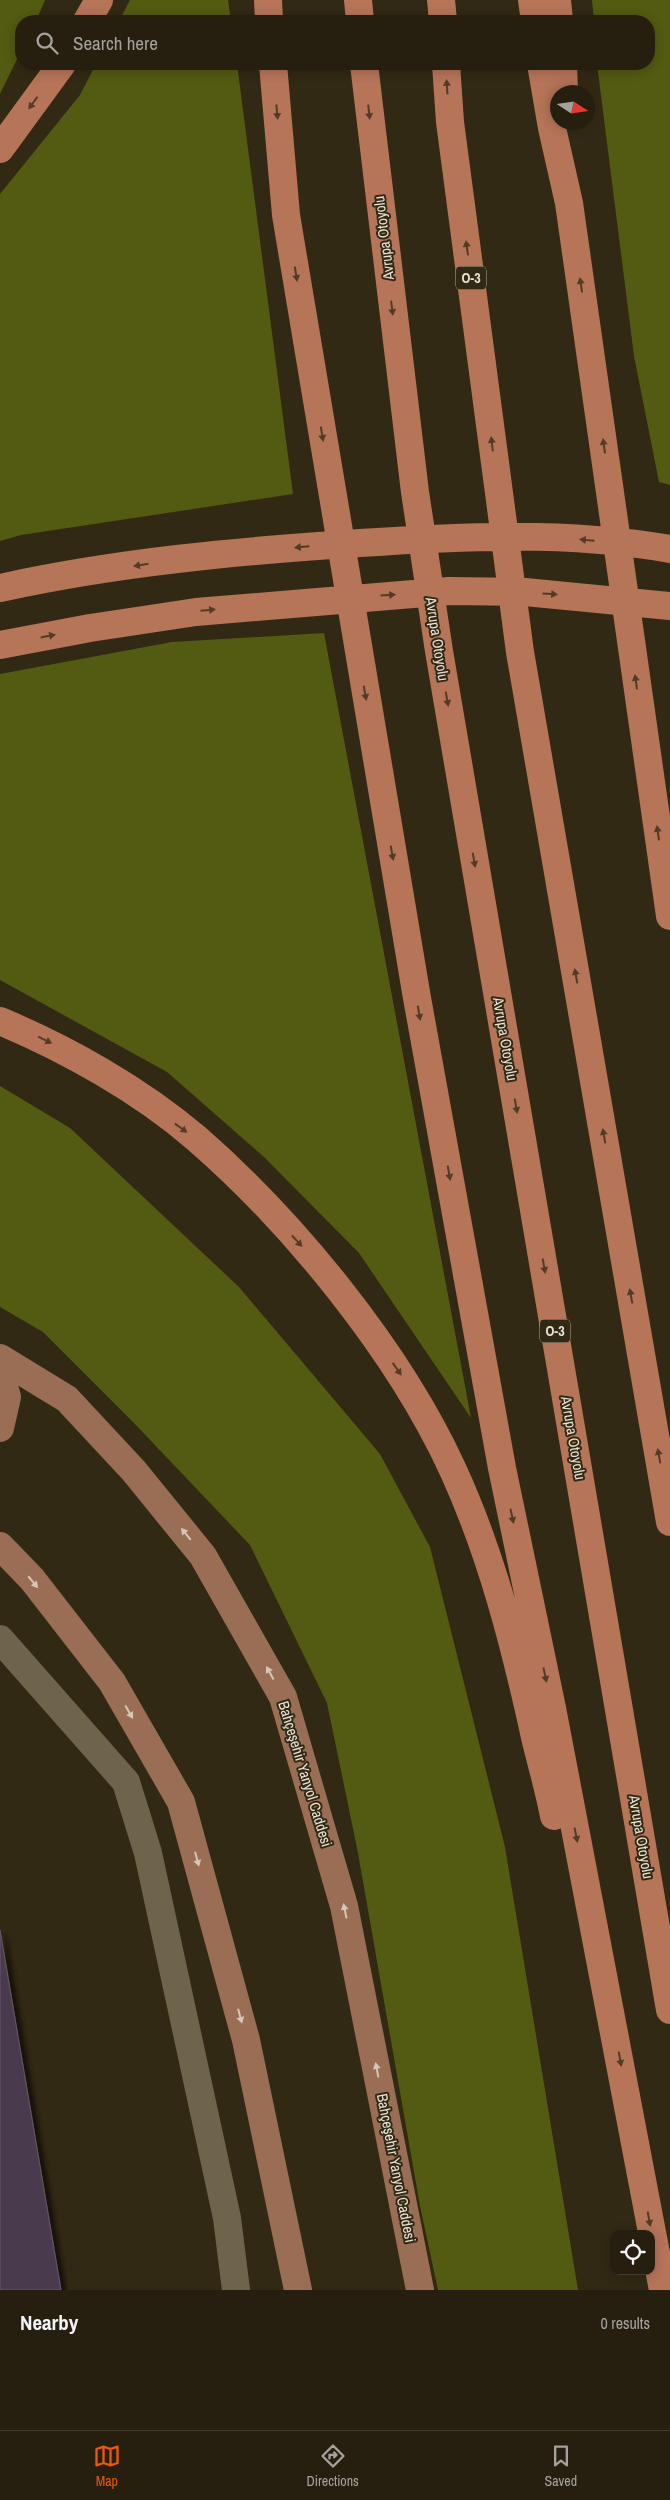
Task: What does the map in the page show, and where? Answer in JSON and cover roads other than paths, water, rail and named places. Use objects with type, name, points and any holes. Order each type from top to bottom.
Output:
[{"type":"highway","points":[[90,15],[99,0]]},
{"type":"highway","points":[[268,0],[269,15]]},
{"type":"highway","points":[[358,0],[359,15]]},
{"type":"highway","points":[[441,0],[442,15]]},
{"type":"highway","points":[[532,0],[534,15]]},
{"type":"highway","points":[[557,0],[558,15]]},
{"type":"highway","points":[[0,149],[58,70]]},
{"type":"highway","points":[[274,70],[286,215],[415,988],[502,1468],[611,2012],[663,2290]]},
{"type":"highway","name":"Avrupa Otoyolu","points":[[365,70],[415,492],[439,651],[670,2010]]},
{"type":"highway","name":"O-3","points":[[446,70],[450,122],[520,652],[670,1522]]},
{"type":"highway","points":[[542,70],[552,128],[569,203],[670,916]]},
{"type":"highway","points":[[563,70],[564,85]]},
{"type":"highway","points":[[565,130],[569,203]]},
{"type":"highway","points":[[0,588],[170,560],[300,547],[386,541],[470,537],[560,538],[670,548]]},
{"type":"highway","points":[[0,645],[90,628],[196,612],[449,591],[525,592],[670,606]]},
{"type":"highway","points":[[0,1021],[45,1040],[118,1082],[195,1137],[250,1190],[310,1255],[365,1324],[417,1399],[453,1470],[485,1548],[508,1621],[526,1693],[578,1926],[611,2012]]},
{"type":"main road","name":"Bahçeşehir Yanyol Caddesi","points":[[0,1358],[67,1399],[141,1479],[203,1556],[283,1697],[344,1906],[420,2290]]},
{"type":"main road","points":[[0,1372],[7,1397],[0,1428]]},
{"type":"main road","points":[[0,1546],[32,1579],[112,1682],[181,1802],[246,2040],[298,2290]]},
{"type":"street","points":[[0,1639],[126,1782],[148,1853],[165,1930],[227,2218],[236,2290]]}]
